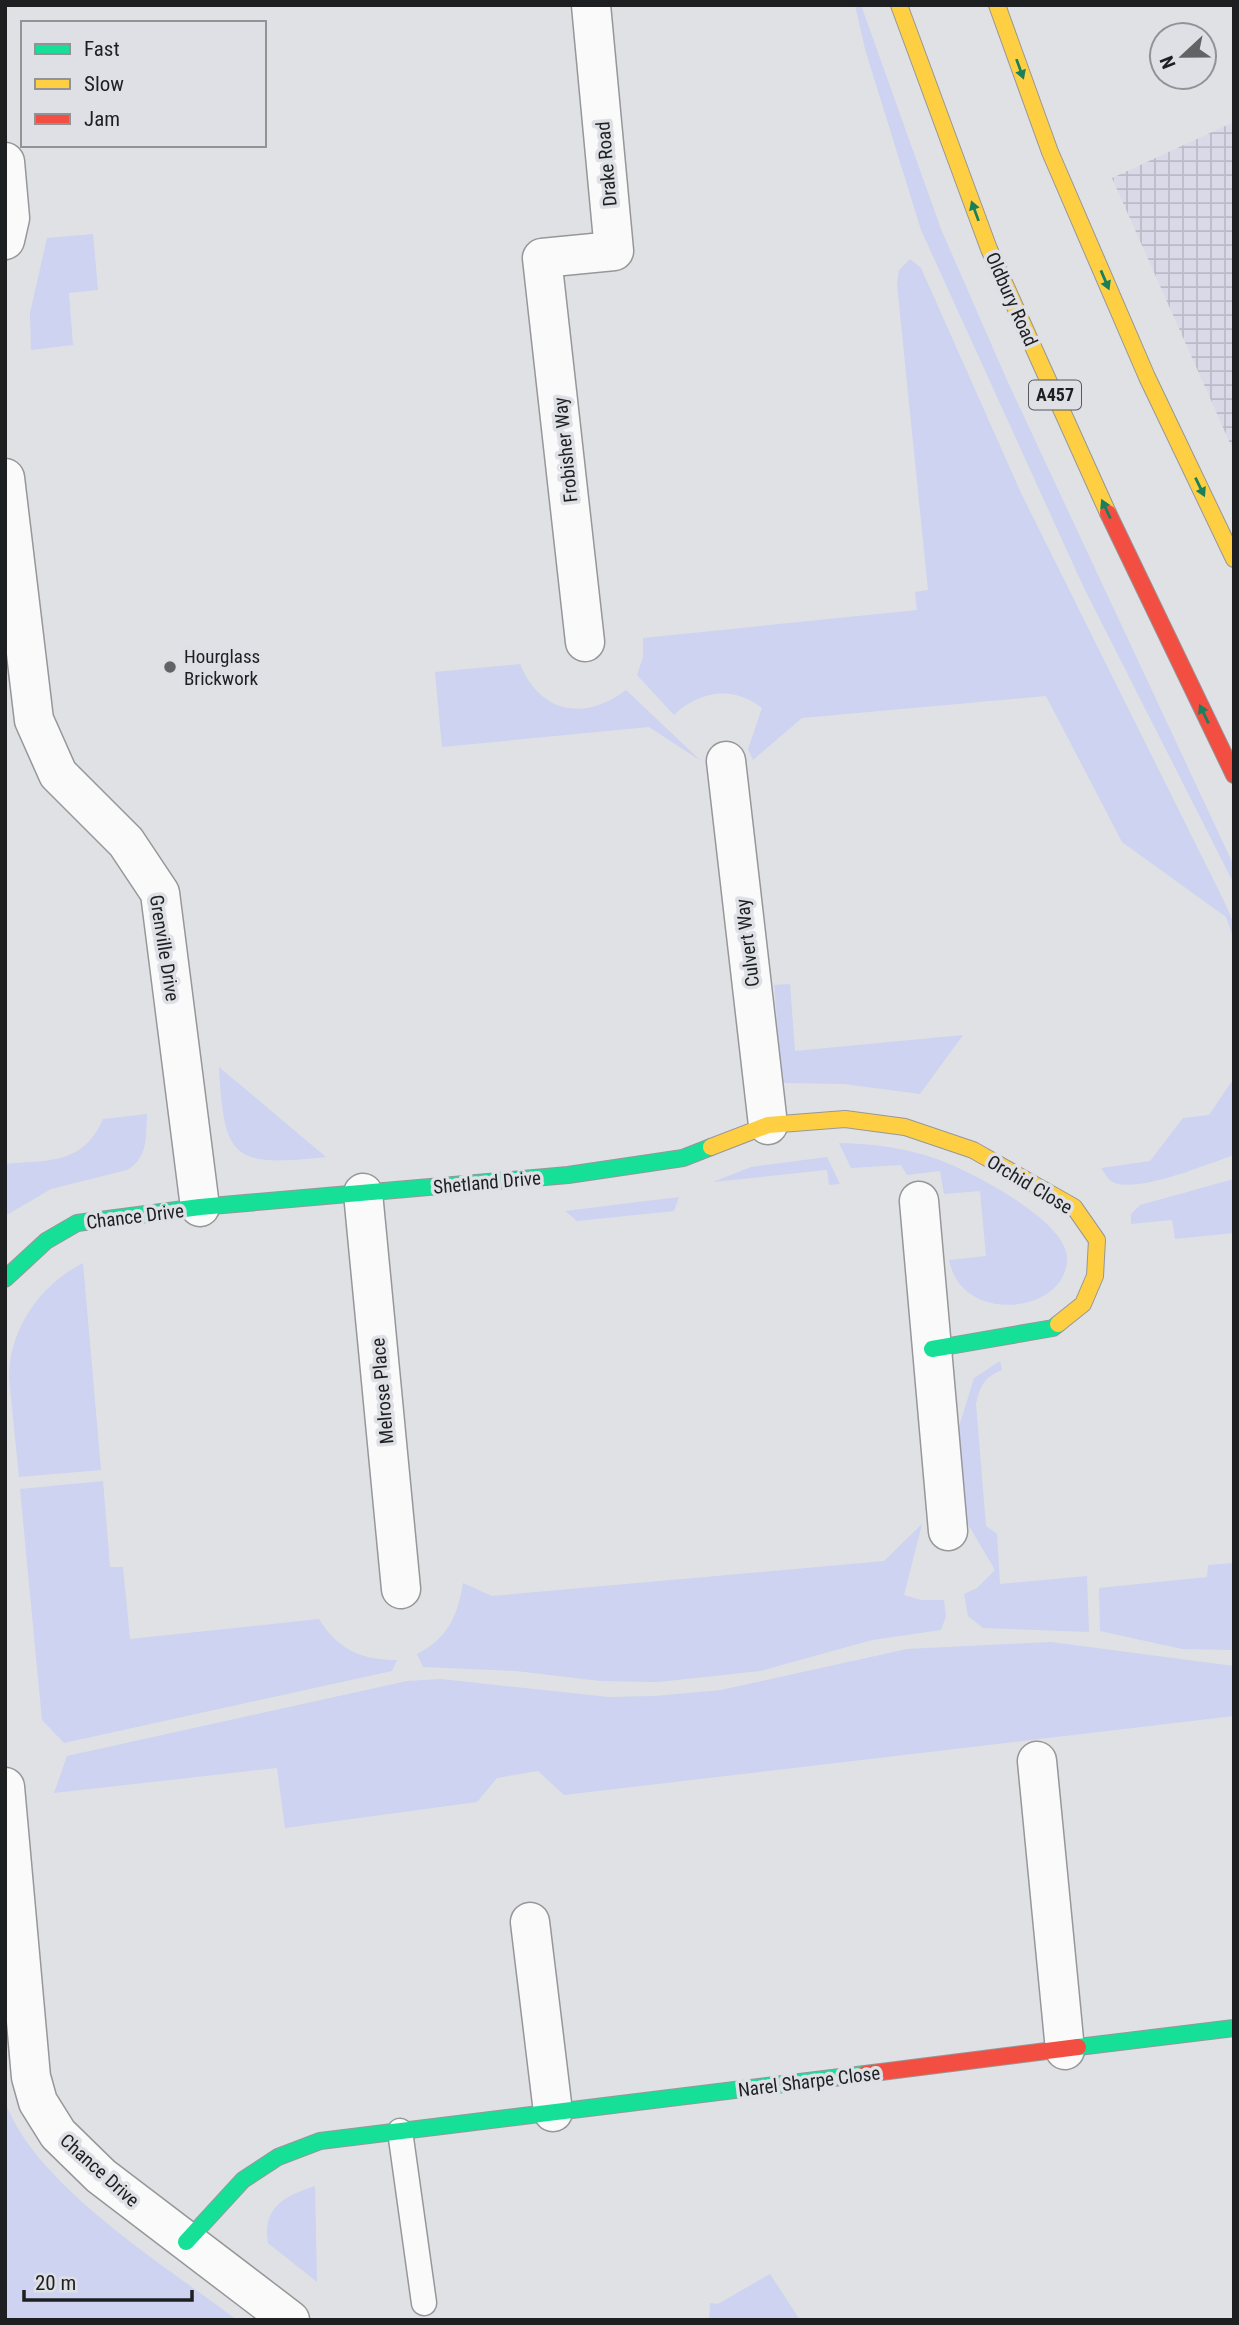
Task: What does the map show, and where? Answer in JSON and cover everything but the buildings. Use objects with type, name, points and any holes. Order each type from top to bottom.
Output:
[{"type":"street","name":"Drake Road","points":[[542,258],[614,251],[591,5]]},
{"type":"street","name":"Oldbury Road","points":[[899,5],[989,249],[1106,509],[1234,775]]},
{"type":"street","points":[[997,5],[1050,152],[1147,377],[1234,559]]},
{"type":"street","points":[[5,162],[10,218],[5,240]]},
{"type":"street","name":"Frobisher Way","points":[[542,258],[585,642]]},
{"type":"street","name":"Grenville Drive","points":[[5,478],[34,720],[58,774],[126,842],[160,893],[200,1207]]},
{"type":"street","name":"Culvert Way","points":[[726,761],[768,1125]]},
{"type":"street","name":"Orchid Close","points":[[768,1125],[845,1119],[905,1127],[973,1150],[1074,1207],[1097,1240],[1095,1276],[1083,1304],[1053,1328],[932,1349]]},
{"type":"street","name":"Shetland Drive","points":[[200,1207],[568,1175],[683,1158],[768,1125]]},
{"type":"street","name":"Melrose Place","points":[[363,1193],[401,1589]]},
{"type":"street","points":[[919,1201],[948,1531]]},
{"type":"street","name":"Chance Drive","points":[[5,1279],[18,1264],[46,1241],[77,1223],[200,1207]]},
{"type":"street","points":[[1037,1761],[1065,2050]]},
{"type":"street","name":"Chance Drive","points":[[5,1787],[31,2077],[38,2102],[58,2134],[101,2176],[290,2320]]},
{"type":"street","points":[[530,1922],[554,2112]]},
{"type":"street","name":"Narel Sharpe Close","points":[[186,2242],[243,2180],[278,2157],[320,2141],[1234,2028]]},
{"type":"lane","points":[[400,2131],[424,2303]]},
{"type":"shaded area","points":[[855,5],[861,5],[941,229],[1006,378],[1234,866],[1234,884],[1084,588],[921,230],[865,49]]},
{"type":"shaded area","points":[[1234,122],[1234,452],[1112,178]]},
{"type":"shaded area","points":[[93,234],[98,290],[69,293],[73,345],[31,350],[30,313],[47,238]]},
{"type":"shaded area","points":[[910,259],[921,268],[1021,493],[1224,901],[1234,924],[1234,940],[1226,917],[1122,842],[1046,696],[802,718],[753,760],[748,749],[762,708],[740,696],[716,694],[694,701],[674,715],[637,675],[643,657],[643,638],[917,610],[915,592],[928,590],[897,284],[899,270]]},
{"type":"shaded area","points":[[520,664],[539,693],[551,702],[565,707],[579,709],[595,706],[626,690],[701,761],[649,727],[442,747],[435,672]]},
{"type":"shaded area","points":[[790,984],[795,1051],[963,1035],[920,1094],[844,1084],[782,1083],[774,985]]},
{"type":"shaded area","points":[[219,1067],[326,1157],[271,1160],[253,1157],[240,1151],[231,1139],[225,1122]]},
{"type":"shaded area","points":[[1234,1078],[1234,1155],[1153,1181],[1122,1185],[1108,1178],[1101,1168],[1150,1161],[1183,1118],[1209,1115]]},
{"type":"shaded area","points":[[147,1114],[144,1146],[134,1165],[127,1170],[51,1189],[5,1216],[5,1164],[63,1157],[85,1145],[103,1119]]},
{"type":"shaded area","points":[[839,1143],[887,1147],[922,1154],[968,1173],[1012,1197],[1050,1227],[1062,1242],[1067,1257],[1063,1276],[1051,1291],[1034,1300],[1014,1305],[993,1303],[973,1296],[958,1281],[949,1260],[986,1256],[980,1191],[944,1194],[940,1171],[907,1175],[901,1165],[851,1168]]},
{"type":"shaded area","points":[[827,1157],[840,1184],[829,1185],[827,1170],[713,1182],[751,1167]]},
{"type":"shaded area","points":[[1234,1179],[1234,1233],[1175,1239],[1172,1220],[1131,1224],[1131,1214],[1140,1205]]},
{"type":"shaded area","points":[[679,1197],[674,1211],[577,1221],[565,1211]]},
{"type":"shaded area","points":[[83,1263],[101,1470],[19,1477],[9,1378],[15,1342],[30,1310],[41,1296],[67,1272]]},
{"type":"shaded area","points":[[1000,1361],[1002,1370],[984,1383],[976,1404],[986,1526],[997,1534],[1000,1584],[1087,1576],[1089,1632],[983,1628],[968,1616],[964,1594],[977,1588],[995,1570],[965,1519],[958,1430],[974,1378]]},
{"type":"shaded area","points":[[103,1481],[110,1567],[123,1567],[130,1639],[319,1619],[334,1638],[352,1651],[373,1658],[397,1660],[392,1671],[64,1743],[42,1720],[20,1489]]},
{"type":"shaded area","points":[[922,1524],[904,1595],[921,1600],[944,1600],[946,1616],[941,1630],[872,1640],[760,1671],[658,1682],[600,1681],[516,1671],[423,1667],[417,1654],[436,1641],[449,1625],[458,1606],[463,1583],[492,1596],[884,1561]]},
{"type":"shaded area","points":[[1234,1563],[1234,1650],[1182,1649],[1100,1631],[1099,1588],[1207,1577],[1208,1565]]},
{"type":"shaded area","points":[[1051,1642],[1234,1666],[1234,1716],[564,1795],[538,1771],[497,1778],[477,1802],[285,1828],[277,1768],[54,1793],[67,1756],[407,1681],[441,1679],[609,1697],[654,1696],[721,1690],[907,1649]]},
{"type":"shaded area","points":[[5,2101],[20,2132],[72,2193],[140,2249],[237,2320],[5,2320]]},
{"type":"shaded area","points":[[315,2186],[317,2282],[268,2243],[267,2231],[268,2221],[278,2205],[294,2194]]},
{"type":"shaded area","points":[[770,2274],[800,2320],[709,2320],[710,2303],[718,2304]]},
{"type":"traffic: fast","points":[[5,1279],[46,1241],[77,1223],[200,1207],[568,1175],[683,1158],[711,1147]]},
{"type":"traffic: fast","points":[[932,1349],[1053,1328],[1058,1324]]},
{"type":"traffic: fast","points":[[1078,2047],[1234,2028]]},
{"type":"traffic: fast","points":[[186,2242],[243,2180],[278,2157],[320,2141],[865,2074]]},
{"type":"traffic: slow","points":[[899,5],[989,249],[1108,513]]},
{"type":"traffic: slow","points":[[997,5],[1050,152],[1147,377],[1234,559]]},
{"type":"traffic: slow","points":[[711,1147],[768,1125],[845,1119],[905,1127],[973,1150],[1074,1207],[1097,1240],[1095,1276],[1083,1304],[1058,1324]]},
{"type":"traffic: jam","points":[[1108,513],[1234,775]]},
{"type":"traffic: jam","points":[[865,2074],[1078,2047]]},
{"type":"place","name":"Hourglass Brickwork","points":[[170,667]]}]
